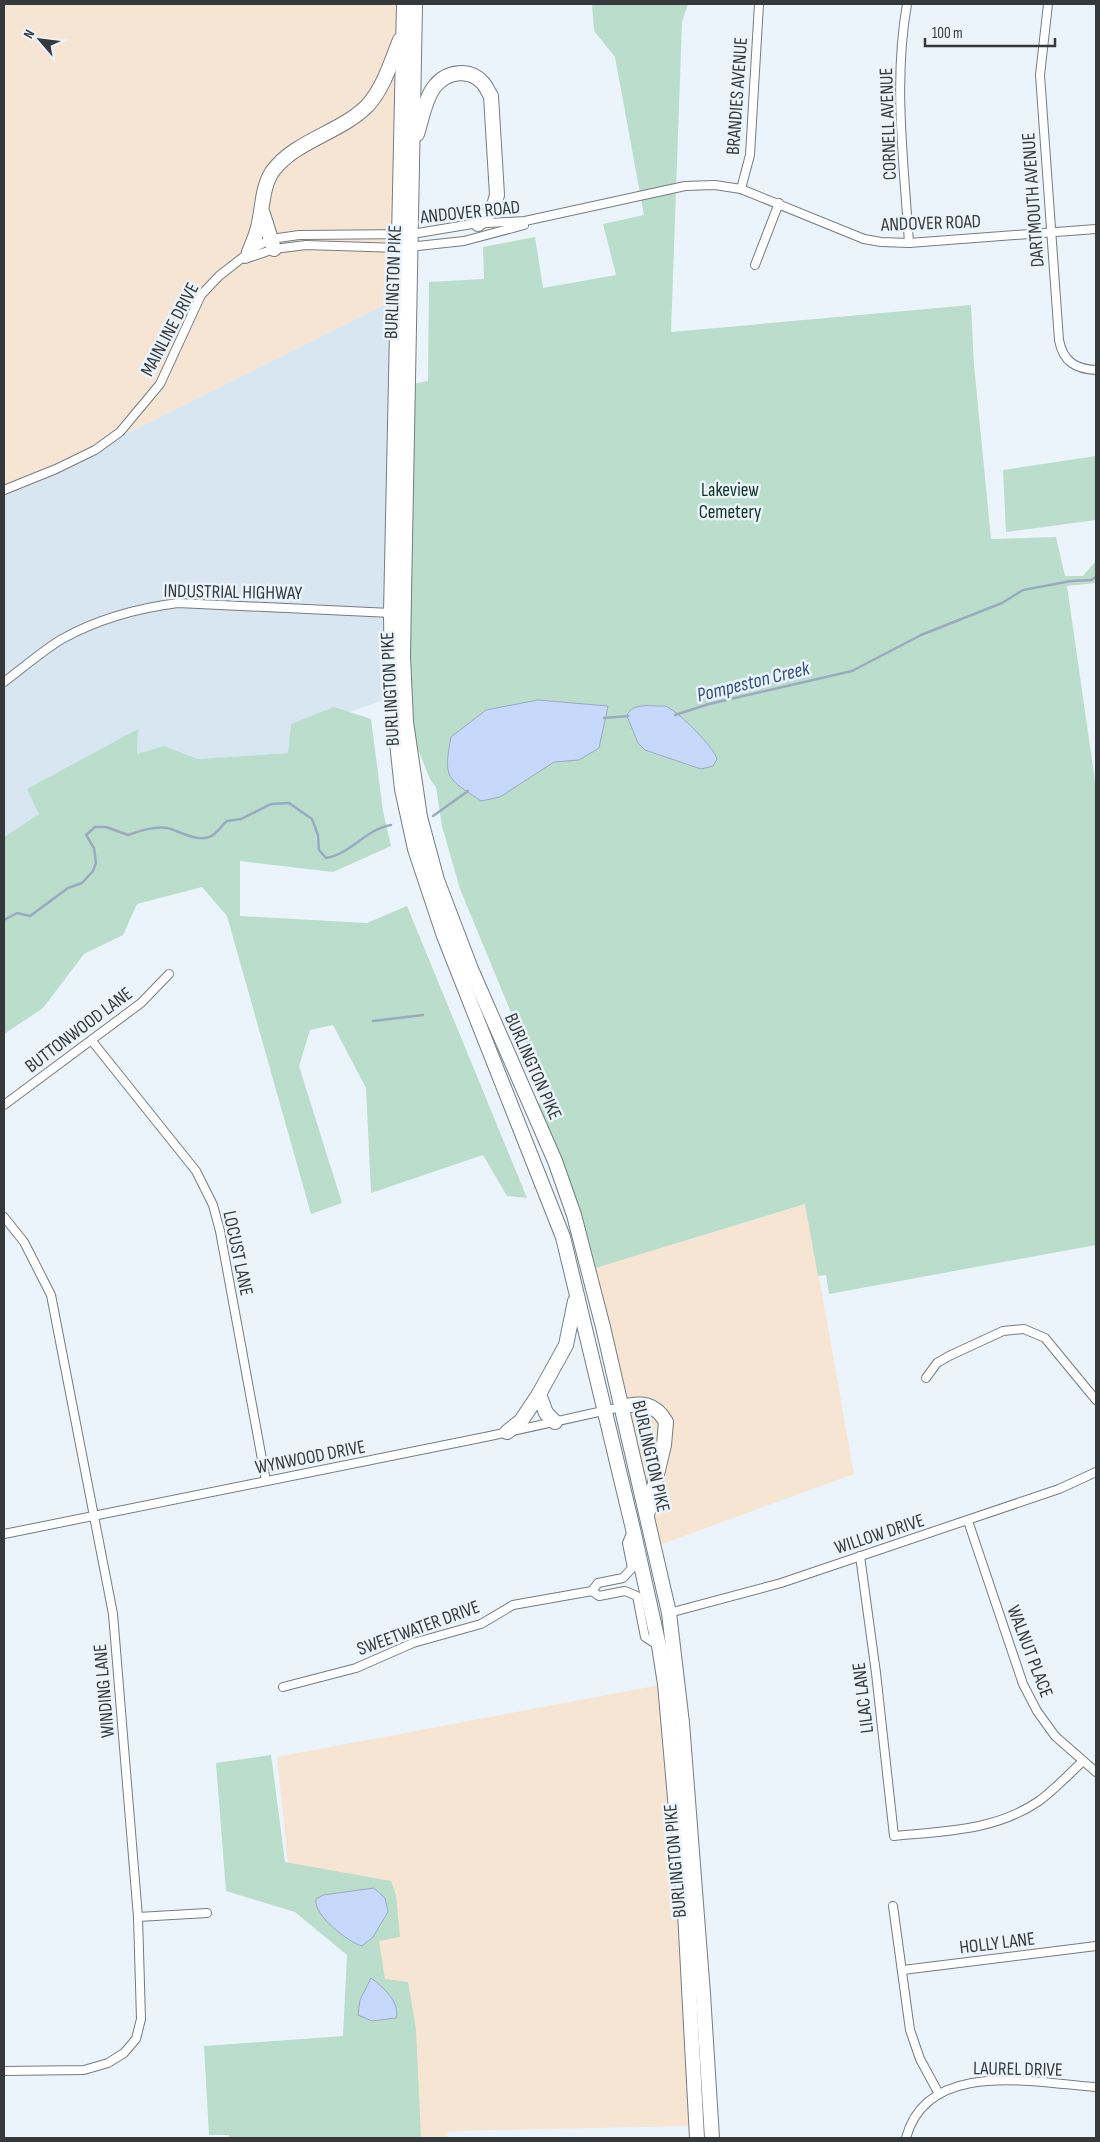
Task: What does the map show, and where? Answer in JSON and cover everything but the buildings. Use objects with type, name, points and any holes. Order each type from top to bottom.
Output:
[{"type":"highway","name":"BURLINGTON PIKE","points":[[404,4],[406,240],[403,658],[406,722],[420,817],[437,880],[471,968],[565,1188],[589,1270],[669,1613],[682,1723],[712,2131]]},
{"type":"highway","name":"BURLINGTON PIKE","points":[[415,4],[413,149],[406,240],[391,613],[392,697],[402,789],[415,849],[444,936],[551,1204],[562,1238],[633,1529],[658,1646],[666,1694],[685,1912],[695,2134]]},
{"type":"highway","points":[[244,257],[257,230],[270,175],[280,162],[368,105],[384,80],[404,32]]},
{"type":"highway","points":[[413,149],[428,100],[435,86],[447,76],[458,73],[470,73],[483,83],[491,96],[497,194],[494,209],[478,224]]},
{"type":"highway","points":[[262,206],[272,244]]},
{"type":"highway","points":[[508,1432],[521,1422],[539,1394],[566,1344],[576,1292]]},
{"type":"highway","points":[[539,1394],[546,1414],[555,1422]]},
{"type":"highway","points":[[621,1407],[648,1404],[659,1410],[666,1422],[664,1445],[647,1516]]},
{"type":"highway","points":[[712,2131],[717,2138]]},
{"type":"street","name":"BRANDIES AVENUE","points":[[741,189],[750,155],[759,4]]},
{"type":"street","name":"CORNELL AVENUE","points":[[907,4],[902,32],[899,83],[909,242]]},
{"type":"street","name":"DARTMOUTH AVENUE","points":[[1048,4],[1040,75],[1060,349],[1068,362],[1081,369],[1096,370]]},
{"type":"street","name":"ANDOVER ROAD","points":[[244,257],[272,244],[299,235],[464,241],[541,219],[686,186],[714,185],[741,189],[864,239],[880,242],[909,242],[1096,229]]},
{"type":"street","points":[[755,265],[779,204]]},
{"type":"street","name":"ANDOVER ROAD","points":[[244,257],[272,244],[306,245],[406,240],[478,224],[541,219]]},
{"type":"street","name":"MAINLINE DRIVE","points":[[4,490],[56,469],[95,450],[120,432],[160,384],[201,295],[219,276],[244,257]]},
{"type":"street","name":"INDUSTRIAL HIGHWAY","points":[[4,682],[61,640],[92,625],[148,607],[178,603],[391,613]]},
{"type":"street","name":"BUTTONWOOD LANE","points":[[4,1105],[141,1003],[168,974]]},
{"type":"street","name":"LOCUST LANE","points":[[92,1041],[196,1171],[213,1206],[220,1231],[266,1481]]},
{"type":"street","name":"WINDING LANE","points":[[4,1217],[24,1242],[51,1295],[114,1614],[138,1917],[141,2019],[136,2039],[124,2053],[108,2063],[84,2070],[4,2071]]},
{"type":"street","points":[[926,1378],[936,1363],[949,1356],[1003,1330],[1024,1329],[1045,1338],[1096,1400]]},
{"type":"street","name":"WYNWOOD DRIVE","points":[[4,1534],[508,1432],[621,1407]]},
{"type":"street","name":"WILLOW DRIVE","points":[[669,1613],[781,1583],[1060,1489],[1096,1472]]},
{"type":"street","name":"WALNUT PLACE","points":[[968,1521],[1023,1684],[1037,1712],[1055,1736],[1082,1762],[1096,1772]]},
{"type":"street","name":"SWEETWATER DRIVE","points":[[283,1687],[356,1668],[413,1643],[481,1624],[513,1605],[592,1591],[598,1583],[623,1578],[632,1568],[627,1543],[633,1529]]},
{"type":"street","name":"LILAC LANE","points":[[860,1556],[876,1673],[894,1836],[977,1828],[997,1823],[1016,1815],[1040,1800],[1082,1762]]},
{"type":"street","name":"SWEETWATER DRIVE","points":[[592,1591],[599,1596],[625,1591],[637,1596],[645,1636],[658,1646]]},
{"type":"street","points":[[893,1906],[910,2030],[920,2059],[940,2094]]},
{"type":"street","points":[[138,1917],[207,1913]]},
{"type":"street","name":"HOLLY LANE","points":[[903,1970],[1096,1946]]},
{"type":"street","name":"LAUREL DRIVE","points":[[906,2138],[912,2122],[924,2107],[940,2094],[960,2084],[973,2081],[1002,2080],[1096,2087]]},
{"type":"shaded area","points":[[4,4],[404,4],[398,298],[56,469],[4,490]]},
{"type":"shaded area","points":[[398,298],[392,697],[290,733],[289,753],[198,759],[170,748],[157,748],[137,755],[137,748],[34,802],[39,814],[4,837],[4,490],[56,469]]},
{"type":"shaded area","points":[[806,1204],[854,1474],[654,1547],[589,1270]]},
{"type":"shaded area","points":[[665,1684],[696,2126],[448,2131],[447,2138],[412,2138],[406,2020],[290,1883],[277,1757]]},
{"type":"green space","name":"Lakeview Cemetery","points":[[592,4],[688,4],[682,22],[671,332],[971,305],[974,365],[991,539],[1056,537],[1065,576],[1083,576],[1096,561],[1096,583],[1067,586],[1096,788],[1096,1245],[829,1294],[826,1275],[818,1276],[805,1204],[589,1270],[530,1105],[548,1102],[460,889],[442,826],[436,787],[430,779],[407,722],[407,385],[428,381],[429,282],[484,279],[483,247],[535,237],[543,288],[616,275],[603,224],[644,215],[615,57],[594,31]]},
{"type":"green space","points":[[1096,456],[1096,520],[1006,532],[1003,470]]},
{"type":"green space","points":[[334,707],[371,719],[383,811],[391,846],[333,872],[240,861],[240,916],[367,923],[407,906],[527,1198],[507,1196],[483,1155],[371,1193],[366,1088],[333,1025],[310,1030],[299,1066],[342,1203],[311,1214],[227,916],[202,887],[137,904],[123,935],[84,954],[43,1008],[4,1034],[4,837],[39,814],[27,789],[138,729],[137,754],[164,746],[198,759],[288,753],[291,724]]},
{"type":"green space","points":[[271,1755],[285,1862],[391,1881],[396,1895],[400,1937],[379,1941],[385,1979],[408,1982],[416,2029],[421,2138],[229,2138],[229,2135],[209,2135],[204,2046],[343,2036],[347,1955],[295,1912],[226,1891],[216,1763]]},
{"type":"water","points":[[538,700],[608,706],[599,748],[579,760],[554,762],[500,797],[481,801],[454,782],[448,770],[451,737],[486,710]]},
{"type":"water","points":[[643,706],[665,706],[685,721],[709,746],[717,759],[713,766],[701,769],[645,750],[638,743],[627,716],[630,711],[633,708]]},
{"type":"water","points":[[374,1888],[385,1898],[388,1912],[373,1937],[362,1946],[341,1934],[320,1913],[316,1899],[323,1895]]},
{"type":"water","points":[[371,1978],[390,1995],[396,2007],[396,2018],[372,2021],[358,2015],[360,2000]]},
{"type":"waterway","name":"Pompeston Creek","points":[[675,715],[709,704],[852,671],[921,635],[1002,603],[1023,590],[1071,581],[1091,580],[1096,577]]},
{"type":"waterway","name":"Pompeston Creek","points":[[604,718],[628,716]]},
{"type":"waterway","name":"Pompeston Creek","points":[[433,816],[468,791]]},
{"type":"waterway","name":"Pompeston Creek","points":[[4,920],[17,913],[30,916],[68,888],[82,883],[93,871],[96,863],[94,848],[86,835],[95,827],[106,827],[128,835],[152,828],[167,828],[193,837],[204,838],[215,834],[227,821],[241,819],[271,804],[289,803],[312,819],[318,835],[319,850],[326,858],[343,852],[374,831],[391,825]]},
{"type":"waterway","points":[[373,1021],[423,1015]]}]
